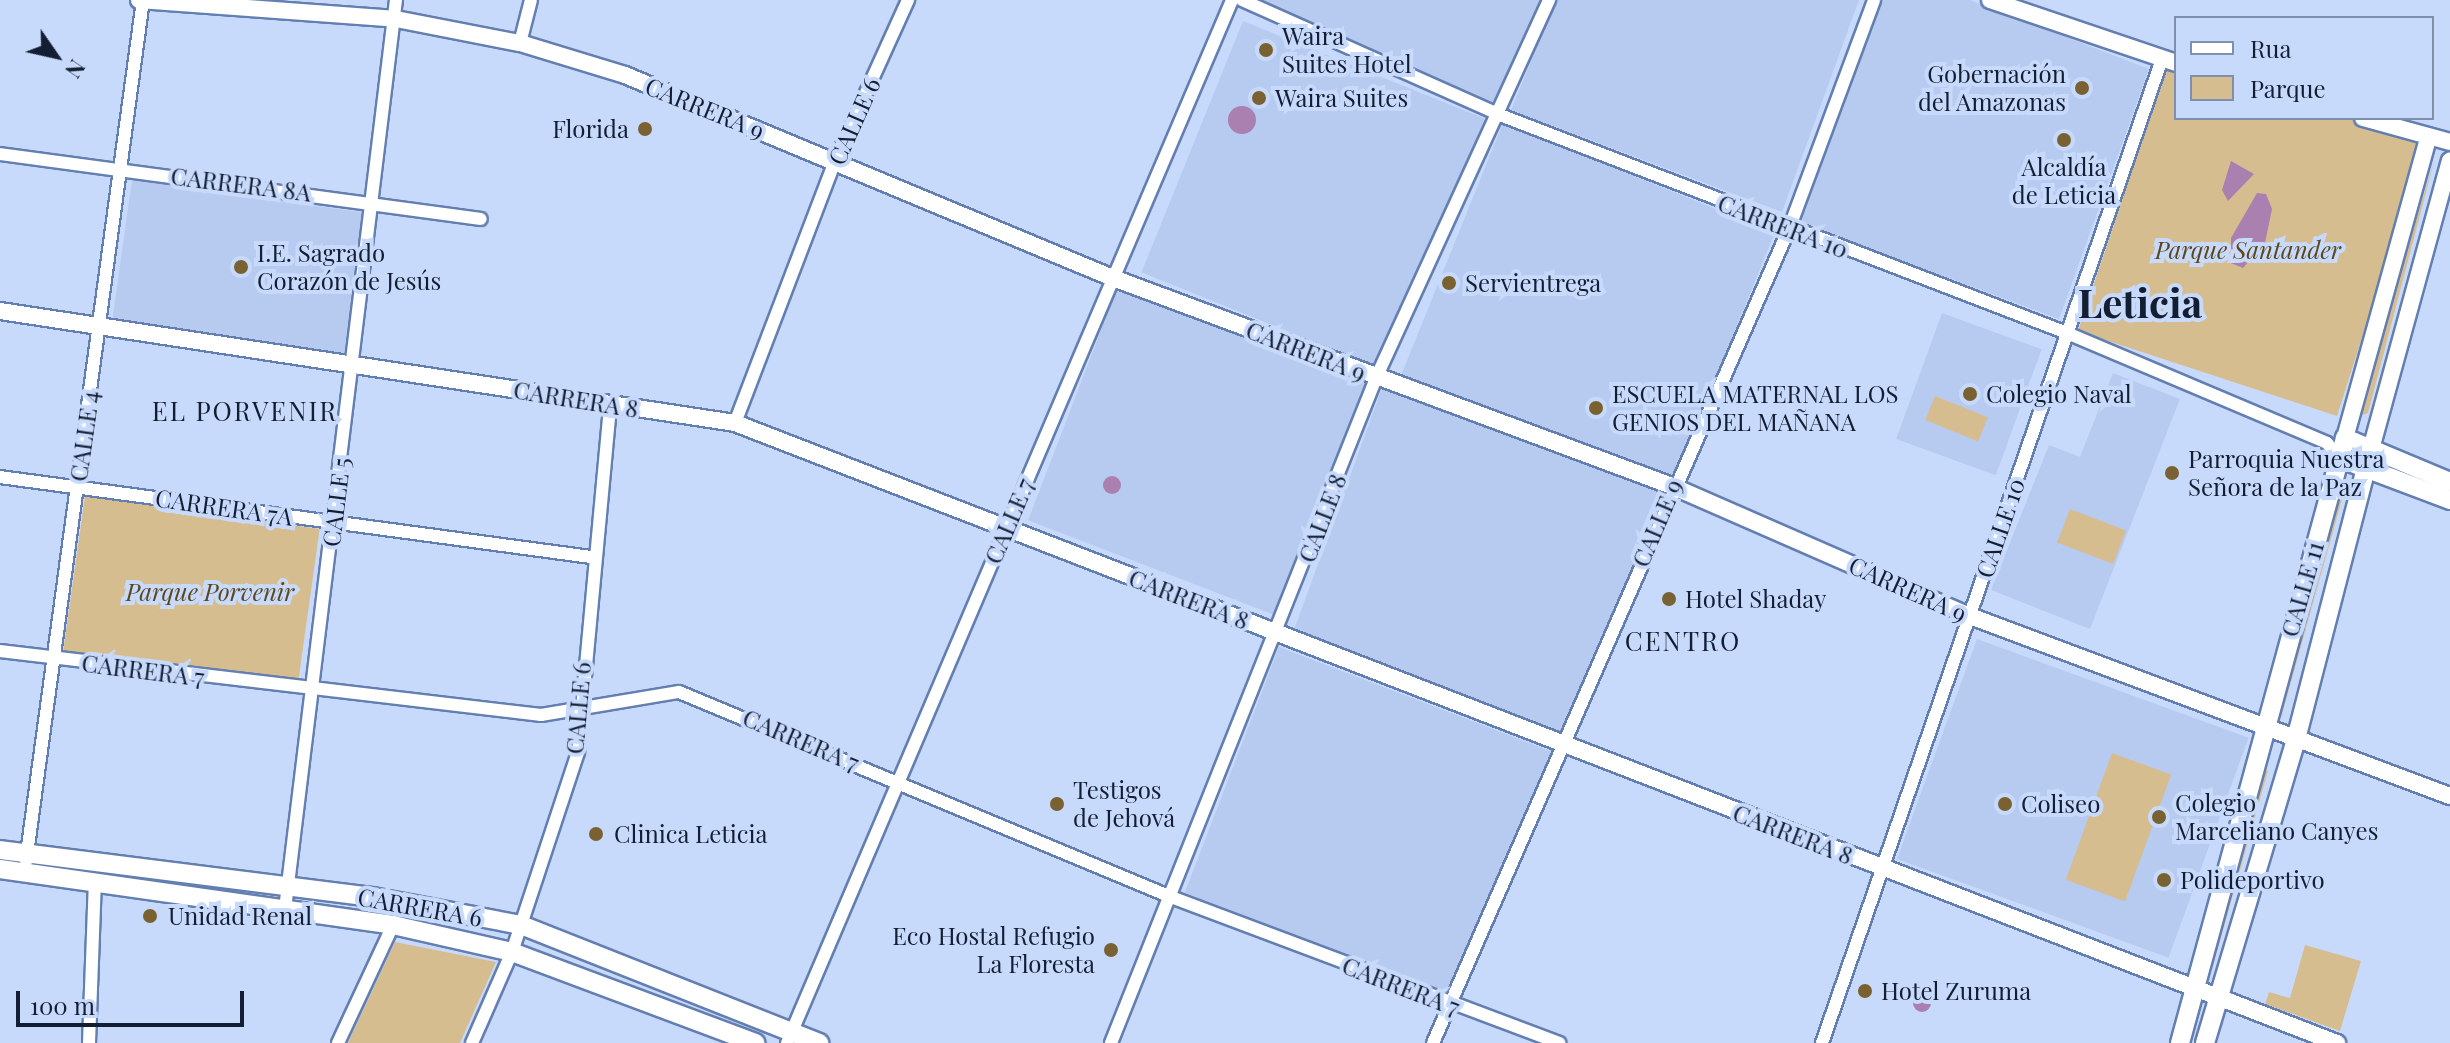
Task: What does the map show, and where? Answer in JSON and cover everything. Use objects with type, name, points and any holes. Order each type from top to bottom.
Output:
[{"type":"main road","name":"CARRERA 10","points":[[2336,440],[2371,449],[2450,482]]},
{"type":"main road","name":"CALLE 11","points":[[2180,1043],[2263,726],[2339,458],[2336,440]]},
{"type":"main road","name":"CALLE 11","points":[[2205,1043],[2296,739],[2371,449]]},
{"type":"main road","points":[[2339,458],[2450,500]]},
{"type":"main road","name":"CARRERA 6","points":[[0,850],[26,863],[95,883],[393,925],[512,952],[756,1043]]},
{"type":"main road","name":"CARRERA 6","points":[[0,869],[26,863],[288,888],[521,925],[789,1038],[819,1043]]},
{"type":"street","name":"CARRERA 9","points":[[142,0],[396,19],[520,43],[625,75],[1113,278],[1672,486],[1970,616],[2450,796]]},
{"type":"street","name":"CALLE 4","points":[[26,863],[142,0]]},
{"type":"street","name":"CALLE 5","points":[[285,909],[353,364],[376,205],[396,0]]},
{"type":"street","points":[[520,43],[531,0]]},
{"type":"street","name":"CALLE 6","points":[[735,423],[835,161],[908,0]]},
{"type":"street","name":"CALLE 7","points":[[789,1038],[1232,0]]},
{"type":"street","name":"CARRERA 10","points":[[1242,0],[1500,115],[2336,440]]},
{"type":"street","name":"CALLE 8","points":[[1111,1043],[1277,633],[1376,378],[1500,115],[1549,0]]},
{"type":"street","name":"CALLE 9","points":[[1433,1043],[1672,486],[1789,229],[1874,0]]},
{"type":"street","points":[[1990,0],[2169,61]]},
{"type":"street","name":"CALLE 10","points":[[1822,1043],[2067,333],[2169,61]]},
{"type":"street","points":[[2370,120],[2450,142]]},
{"type":"street","name":"CALLE 11","points":[[2336,440],[2429,136]]},
{"type":"street","name":"CARRERA 8A","points":[[0,154],[481,219]]},
{"type":"street","name":"CALLE 11","points":[[2371,449],[2450,161]]},
{"type":"street","name":"CARRERA 8","points":[[0,311],[735,423],[2217,1000],[2337,1043]]},
{"type":"street","name":"CALLE 6","points":[[472,1043],[512,952],[578,752],[578,708],[591,557],[610,405]]},
{"type":"street","name":"CARRERA 7A","points":[[0,477],[591,557]]},
{"type":"street","name":"CARRERA 7","points":[[0,651],[541,715],[679,692],[899,781],[1171,897],[1449,1005],[1560,1043]]},
{"type":"street","points":[[91,1042],[95,883]]},
{"type":"street","points":[[338,1043],[393,925]]},
{"type":"shaded area","points":[[1261,0],[1540,0],[1495,103]]},
{"type":"shaded area","points":[[1556,0],[1859,0],[1782,212],[1511,110]]},
{"type":"shaded area","points":[[1880,0],[1970,0],[2149,69],[2059,319],[1798,222]]},
{"type":"shaded area","points":[[1243,21],[1485,119],[1383,370],[1141,272]]},
{"type":"shaded area","points":[[1242,106],[1252,110],[1256,120],[1252,130],[1242,134],[1232,130],[1228,120],[1232,110]]},
{"type":"shaded area","points":[[1503,123],[1775,233],[1672,486],[1401,376]]},
{"type":"shaded area","points":[[2231,161],[2254,174],[2228,201],[2222,190]]},
{"type":"shaded area","name":"I.E. Sagrado Corazón de Jesús","points":[[132,180],[367,213],[347,355],[112,322]]},
{"type":"shaded area","points":[[2257,193],[2266,194],[2272,209],[2265,243],[2243,268],[2231,263],[2231,238]]},
{"type":"shaded area","points":[[1118,286],[1366,381],[1276,616],[1028,520]]},
{"type":"shaded area","name":"Colegio Naval","points":[[1942,313],[2042,349],[1996,475],[1896,439]]},
{"type":"shaded area","points":[[2113,373],[2180,399],[2090,629],[1991,590],[2049,445],[2080,457]]},
{"type":"shaded area","points":[[1382,388],[1664,491],[1574,738],[1292,635]]},
{"type":"shaded area","points":[[1112,476],[1121,485],[1112,494],[1103,485]]},
{"type":"shaded area","points":[[1977,639],[2249,738],[2169,958],[1897,859]]},
{"type":"shaded area","points":[[1279,647],[1553,752],[1459,998],[1185,893]]},
{"type":"shaded area","points":[[1918,994],[1926,994],[1931,1003],[1929,1010],[1918,1012],[1913,1007],[1913,999]]},
{"type":"green space","name":"Parque Santander","points":[[2167,67],[2174,69],[2174,120],[2355,120],[2425,140],[2337,416],[2078,331]]},
{"type":"green space","points":[[2435,158],[2368,413],[2362,415],[2358,412]]},
{"type":"green space","points":[[1935,396],[1988,417],[1978,441],[1925,420]]},
{"type":"green space","points":[[2342,479],[2346,485],[2281,718],[2278,717]]},
{"type":"green space","name":"Parque Porvenir","points":[[85,496],[320,529],[298,684],[63,651]]},
{"type":"green space","points":[[2070,509],[2126,531],[2113,564],[2057,543]]},
{"type":"green space","points":[[2112,753],[2171,775],[2125,901],[2066,880]]},
{"type":"green space","points":[[2264,768],[2268,771],[2212,969],[2209,968]]},
{"type":"green space","points":[[395,942],[496,962],[460,1043],[348,1043]]},
{"type":"green space","points":[[2305,945],[2361,961],[2340,1031],[2265,1004],[2269,992],[2290,998]]},
{"type":"place","name":"Waira Suites Hotel","points":[[1266,50]]},
{"type":"place","name":"Gobernación del Amazonas","points":[[2082,88]]},
{"type":"place","name":"Waira Suites","points":[[1259,98]]},
{"type":"place","name":"Florida","points":[[645,129]]},
{"type":"place","name":"Alcaldía de Leticia","points":[[2064,140]]},
{"type":"place","name":"I.E. Sagrado Corazón de Jesús","points":[[241,267]]},
{"type":"place","name":"Servientrega","points":[[1449,283]]},
{"type":"place","name":"Colegio Naval","points":[[1970,394]]},
{"type":"place","name":"ESCUELA MATERNAL LOS GENIOS DEL MAÑANA","points":[[1596,408]]},
{"type":"place","name":"Parroquia Nuestra Señora de la Paz","points":[[2172,473]]},
{"type":"place","name":"Hotel Shaday","points":[[1669,599]]},
{"type":"place","name":"Testigos de Jehová","points":[[1057,804]]},
{"type":"place","name":"Coliseo","points":[[2005,804]]},
{"type":"place","name":"Colegio Marceliano Canyes","points":[[2159,817]]},
{"type":"place","name":"Clinica Leticia","points":[[596,834]]},
{"type":"place","name":"Polideportivo","points":[[2164,880]]},
{"type":"place","name":"Unidad Renal","points":[[150,916]]},
{"type":"place","name":"Eco Hostal Refugio La Floresta","points":[[1111,950]]},
{"type":"place","name":"Hotel Zuruma","points":[[1865,991]]},
{"type":"district","name":"Leticia","points":[[2140,302]]},
{"type":"district","name":"EL PORVENIR","points":[[245,411]]},
{"type":"district","name":"CENTRO","points":[[1683,641]]}]
